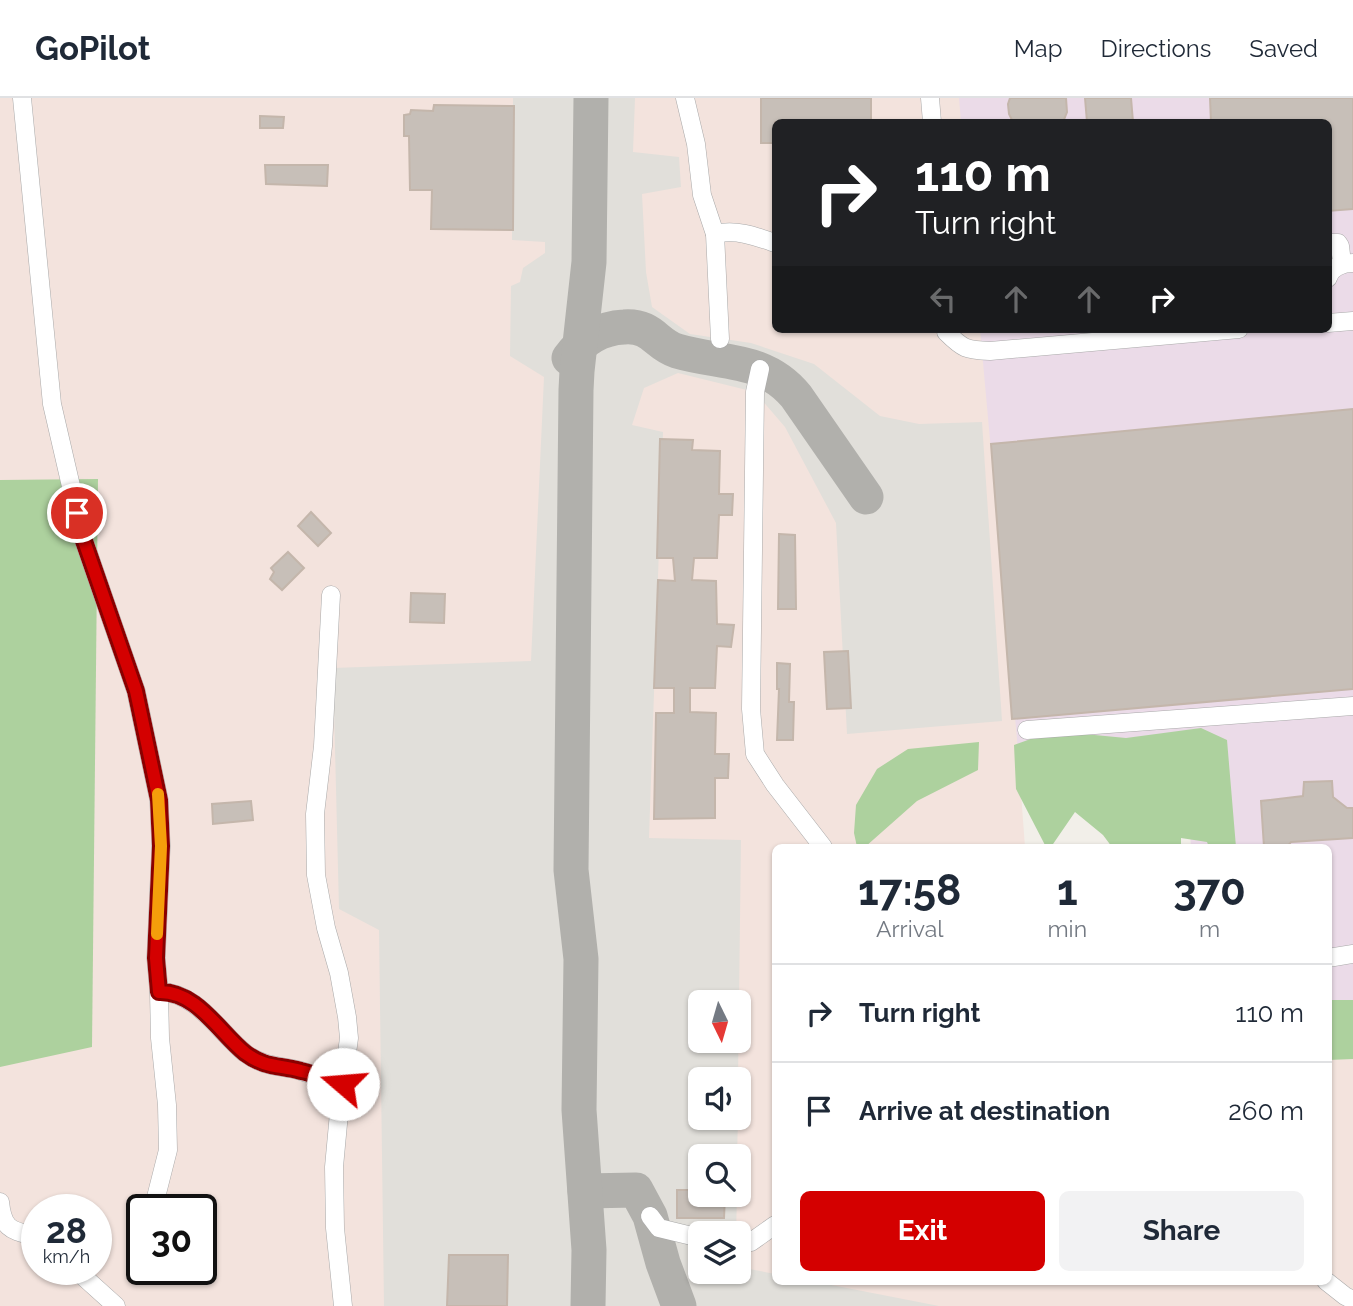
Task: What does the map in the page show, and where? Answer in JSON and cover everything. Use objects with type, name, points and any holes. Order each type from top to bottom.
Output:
[{"type":"street","points":[[22,98],[52,404],[83,538],[136,691],[159,800],[161,846],[156,958],[167,1105],[167,1150],[157,1194]]},
{"type":"street","points":[[685,98],[696,144],[702,195],[715,234],[720,339]]},
{"type":"street","points":[[930,98],[932,119]]},
{"type":"street","points":[[715,234],[729,231],[772,242]]},
{"type":"street","points":[[1332,243],[1338,243],[1348,263],[1332,271]]},
{"type":"street","points":[[1332,323],[1353,321]]},
{"type":"street","points":[[949,333],[960,346],[990,351],[1081,336],[1141,333]]},
{"type":"street","points":[[760,369],[755,392],[752,556],[751,709],[755,754],[820,844]]},
{"type":"street","points":[[331,595],[323,746],[315,814],[316,875],[326,928],[339,973],[349,1038],[334,1167],[335,1228],[343,1306]]},
{"type":"street","points":[[1027,730],[1353,706]]},
{"type":"street","points":[[1332,957],[1353,954]]},
{"type":"street","points":[[159,992],[183,997],[247,1054],[270,1066],[299,1070],[343,1084]]},
{"type":"street","points":[[0,1202],[1,1218],[7,1226],[21,1232]]},
{"type":"street","points":[[650,1216],[659,1228],[688,1235]]},
{"type":"street","points":[[751,1242],[772,1227]]},
{"type":"street","points":[[93,1285],[116,1306]]},
{"type":"street","points":[[1331,1285],[1353,1300]]},
{"type":"shaded area","points":[[0,98],[959,98],[961,119],[772,119],[772,333],[980,333],[1025,844],[772,844],[772,1285],[1332,1285],[1332,1053],[1353,1052],[1353,1306],[0,1306]]},
{"type":"shaded area","points":[[513,98],[635,98],[633,152],[679,157],[681,187],[642,194],[646,272],[652,307],[690,334],[751,343],[814,364],[880,416],[919,424],[982,422],[1002,721],[847,734],[836,523],[785,427],[755,392],[678,373],[644,388],[632,425],[663,432],[649,838],[741,840],[739,990],[688,990],[688,1054],[738,1054],[738,1067],[688,1067],[688,1130],[738,1130],[737,1144],[688,1144],[688,1207],[737,1207],[736,1221],[688,1221],[688,1284],[751,1284],[751,1269],[772,1273],[772,1285],[831,1285],[939,1306],[384,1306],[379,930],[339,909],[333,668],[531,661],[544,377],[510,356],[511,286],[520,282],[523,268],[545,253],[545,242],[512,240]]},
{"type":"shaded area","points":[[641,98],[1353,98],[1353,1021],[1332,1023],[1332,844],[1191,844],[1184,748],[838,771],[639,303]]},
{"type":"green space","points":[[98,479],[92,1047],[0,1067],[0,480]]},
{"type":"green space","points":[[1201,728],[1227,740],[1236,844],[1208,844],[1181,838],[1181,844],[1110,844],[1075,812],[1053,844],[1044,844],[1016,789],[1014,745],[1053,731],[1126,738]]},
{"type":"green space","points":[[979,742],[978,770],[917,801],[868,844],[856,844],[854,833],[856,805],[877,769],[908,749]]},
{"type":"green space","points":[[1332,1000],[1353,1000],[1353,1059],[1332,1060]]},
{"type":"building","points":[[761,98],[871,98],[871,119],[772,119],[772,143],[761,143]]},
{"type":"building","points":[[1010,98],[1066,98],[1067,112],[1064,119],[1012,119],[1008,104]]},
{"type":"building","points":[[1085,98],[1131,98],[1133,119],[1087,119]]},
{"type":"building","points":[[1210,98],[1353,98],[1353,209],[1332,211],[1332,119],[1211,119]]},
{"type":"building","points":[[434,105],[514,106],[513,230],[431,229],[432,190],[410,190],[409,136],[404,136],[404,115],[410,114],[411,110],[433,111]]},
{"type":"building","points":[[260,116],[284,117],[283,128],[260,128]]},
{"type":"building","points":[[265,165],[328,165],[327,186],[266,184]]},
{"type":"building","points":[[1353,409],[1353,689],[1012,719],[991,444]]},
{"type":"building","points":[[660,439],[693,440],[692,450],[720,451],[719,494],[733,494],[732,515],[719,515],[717,558],[694,558],[692,580],[716,581],[717,624],[734,625],[731,647],[717,646],[715,688],[690,688],[690,712],[716,713],[715,754],[729,754],[728,778],[715,778],[715,818],[654,819],[656,713],[674,713],[674,688],[654,688],[658,580],[675,581],[673,558],[657,558]]},
{"type":"building","points":[[311,512],[331,533],[318,546],[298,526]]},
{"type":"building","points":[[779,534],[795,535],[796,609],[778,609]]},
{"type":"building","points":[[288,552],[304,568],[282,590],[270,579],[274,572],[271,568]]},
{"type":"building","points":[[411,593],[445,594],[444,623],[410,622]]},
{"type":"building","points":[[848,651],[851,708],[827,709],[824,652]]},
{"type":"building","points":[[777,663],[790,664],[789,702],[794,702],[793,740],[777,740]]},
{"type":"building","points":[[1332,781],[1333,797],[1347,808],[1353,808],[1353,838],[1264,844],[1261,801],[1303,796],[1304,782]]},
{"type":"building","points":[[251,801],[253,820],[213,824],[212,804]]},
{"type":"building","points":[[677,1190],[688,1190],[688,1207],[724,1207],[724,1218],[677,1218]]},
{"type":"building","points":[[449,1255],[508,1255],[507,1306],[447,1306]]},
{"type":"taxiway","points":[[588,1306],[589,1250],[579,1110],[581,959],[571,870],[576,390],[589,262],[591,98]]},
{"type":"taxiway","points":[[569,358],[586,341],[600,333],[616,328],[634,327],[648,332],[677,351],[741,364],[770,374],[784,383],[796,396],[866,497]]},
{"type":"taxiway","points":[[585,1191],[636,1190],[650,1216],[679,1306]]},
{"type":"slow traffic","points":[[157,934],[161,846],[158,794]]},
{"type":"route","points":[[77,513],[83,538],[136,691],[159,800],[161,846],[156,958],[159,992],[183,997],[195,1005],[247,1054],[270,1066],[299,1070],[343,1084]]}]
